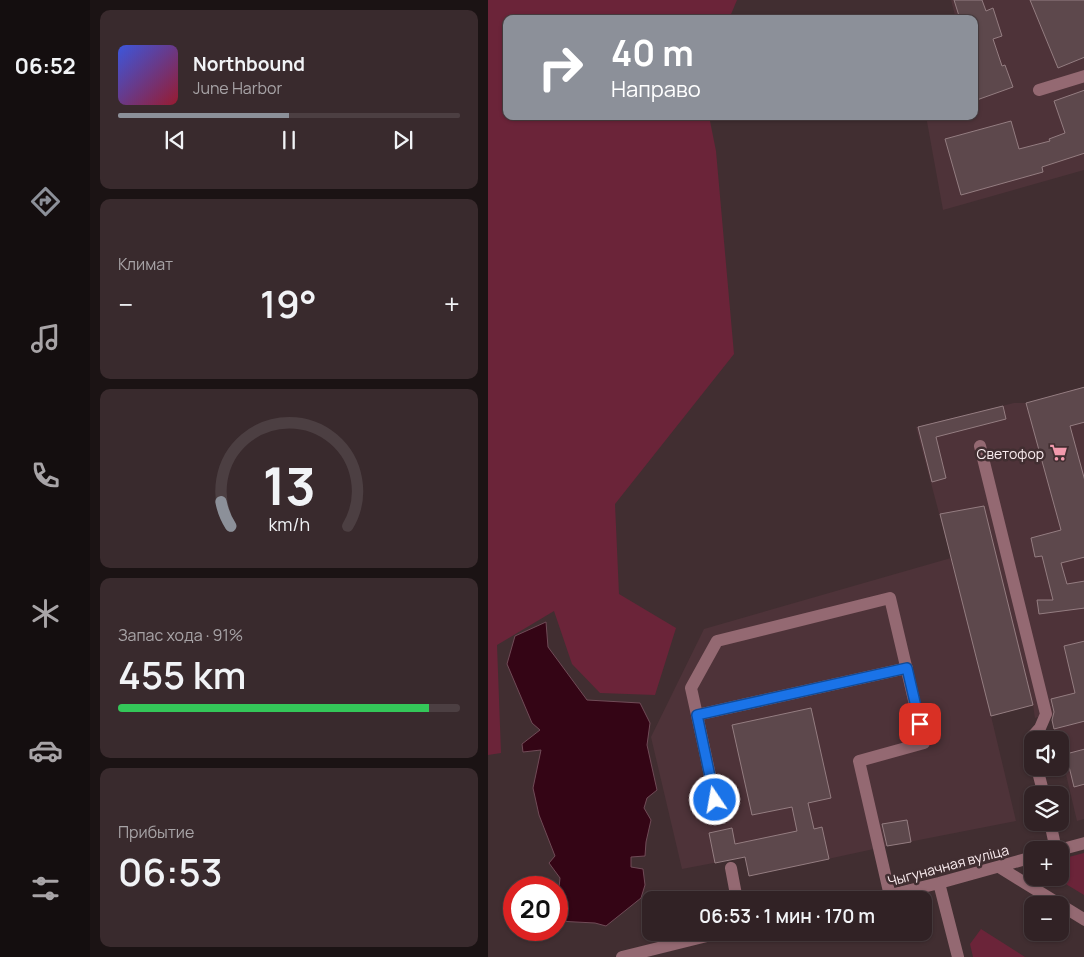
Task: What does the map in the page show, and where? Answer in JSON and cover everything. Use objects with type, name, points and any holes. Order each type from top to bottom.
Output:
[{"type":"street","points":[[1039,90],[1084,76]]},
{"type":"street","points":[[980,446],[1046,714],[1037,731]]},
{"type":"street","points":[[718,817],[692,688],[717,640],[890,598],[924,743],[859,761],[889,891]]},
{"type":"street","points":[[697,715],[907,668]]},
{"type":"street","points":[[1069,847],[1084,843]]},
{"type":"street","name":"Чыгуначная вуліца","points":[[909,891],[1024,860]]},
{"type":"street","points":[[998,867],[1084,920]]},
{"type":"street","points":[[731,868],[735,891]]},
{"type":"street","points":[[939,883],[958,957]]},
{"type":"street","points":[[622,957],[687,941]]},
{"type":"shaded area","points":[[488,0],[737,0],[731,15],[503,15],[503,120],[710,120],[716,151],[734,354],[615,504],[619,594],[676,628],[655,695],[600,693],[572,664],[554,611],[497,645],[501,753],[488,755]]},
{"type":"shaded area","points":[[951,0],[1084,0],[1084,170],[943,210],[927,120],[978,120],[978,15],[955,15]]},
{"type":"shaded area","points":[[1084,387],[1084,819],[1077,821],[1066,776],[1069,776],[1069,731],[1055,731],[1051,713],[1035,718],[1033,705],[991,716],[1016,821],[749,876],[745,857],[682,869],[651,737],[704,629],[951,558],[916,427],[1014,403],[1026,403]]},
{"type":"shaded area","points":[[546,622],[548,647],[587,700],[640,703],[650,723],[647,745],[657,790],[647,798],[644,808],[651,820],[645,856],[631,857],[631,867],[643,869],[645,885],[641,898],[606,926],[595,923],[568,922],[568,876],[559,876],[549,863],[555,856],[539,815],[533,788],[541,750],[523,752],[522,744],[540,730],[532,723],[507,664],[515,636]]},
{"type":"shaded area","points":[[1085,853],[1084,895],[1069,886],[1069,857]]},
{"type":"shaded area","points":[[981,929],[1025,957],[973,957],[970,944]]},
{"type":"building","points":[[954,0],[982,0],[986,11],[993,8],[1002,36],[993,39],[1002,66],[1005,65],[1013,87],[978,100],[978,15],[959,15]]},
{"type":"building","points":[[1030,0],[1085,0],[1085,57],[1058,68]]},
{"type":"building","points":[[1085,90],[1085,153],[1042,167],[1043,172],[961,195],[945,139],[1011,121],[1019,149],[1050,141],[1049,139],[1065,133],[1054,101]]},
{"type":"building","name":"Светофор","points":[[1085,387],[1085,422],[1070,426],[1085,481],[1085,557],[1061,563],[1067,584],[1085,581],[1085,608],[1039,614],[1037,600],[1053,600],[1042,556],[1035,557],[1031,538],[1061,530],[1026,403]]},
{"type":"building","points":[[1003,406],[1006,419],[936,437],[946,478],[932,482],[918,427]]},
{"type":"building","points":[[984,506],[1033,705],[991,716],[940,514]]},
{"type":"building","points":[[1085,641],[1085,721],[1054,729],[1052,720],[1054,712],[1051,699],[1075,693],[1064,646]]},
{"type":"building","points":[[811,708],[831,798],[808,803],[814,829],[822,827],[829,859],[749,876],[745,857],[715,863],[709,833],[732,828],[735,844],[797,831],[792,807],[752,815],[732,725]]},
{"type":"building","points":[[1085,749],[1085,784],[1074,787],[1069,766],[1069,753]]},
{"type":"building","points":[[907,820],[911,842],[887,846],[882,824]]},
{"type":"place","name":"Светофор","points":[[1058,453]]},
{"type":"route","points":[[715,800],[697,715],[907,668],[920,724]]}]
